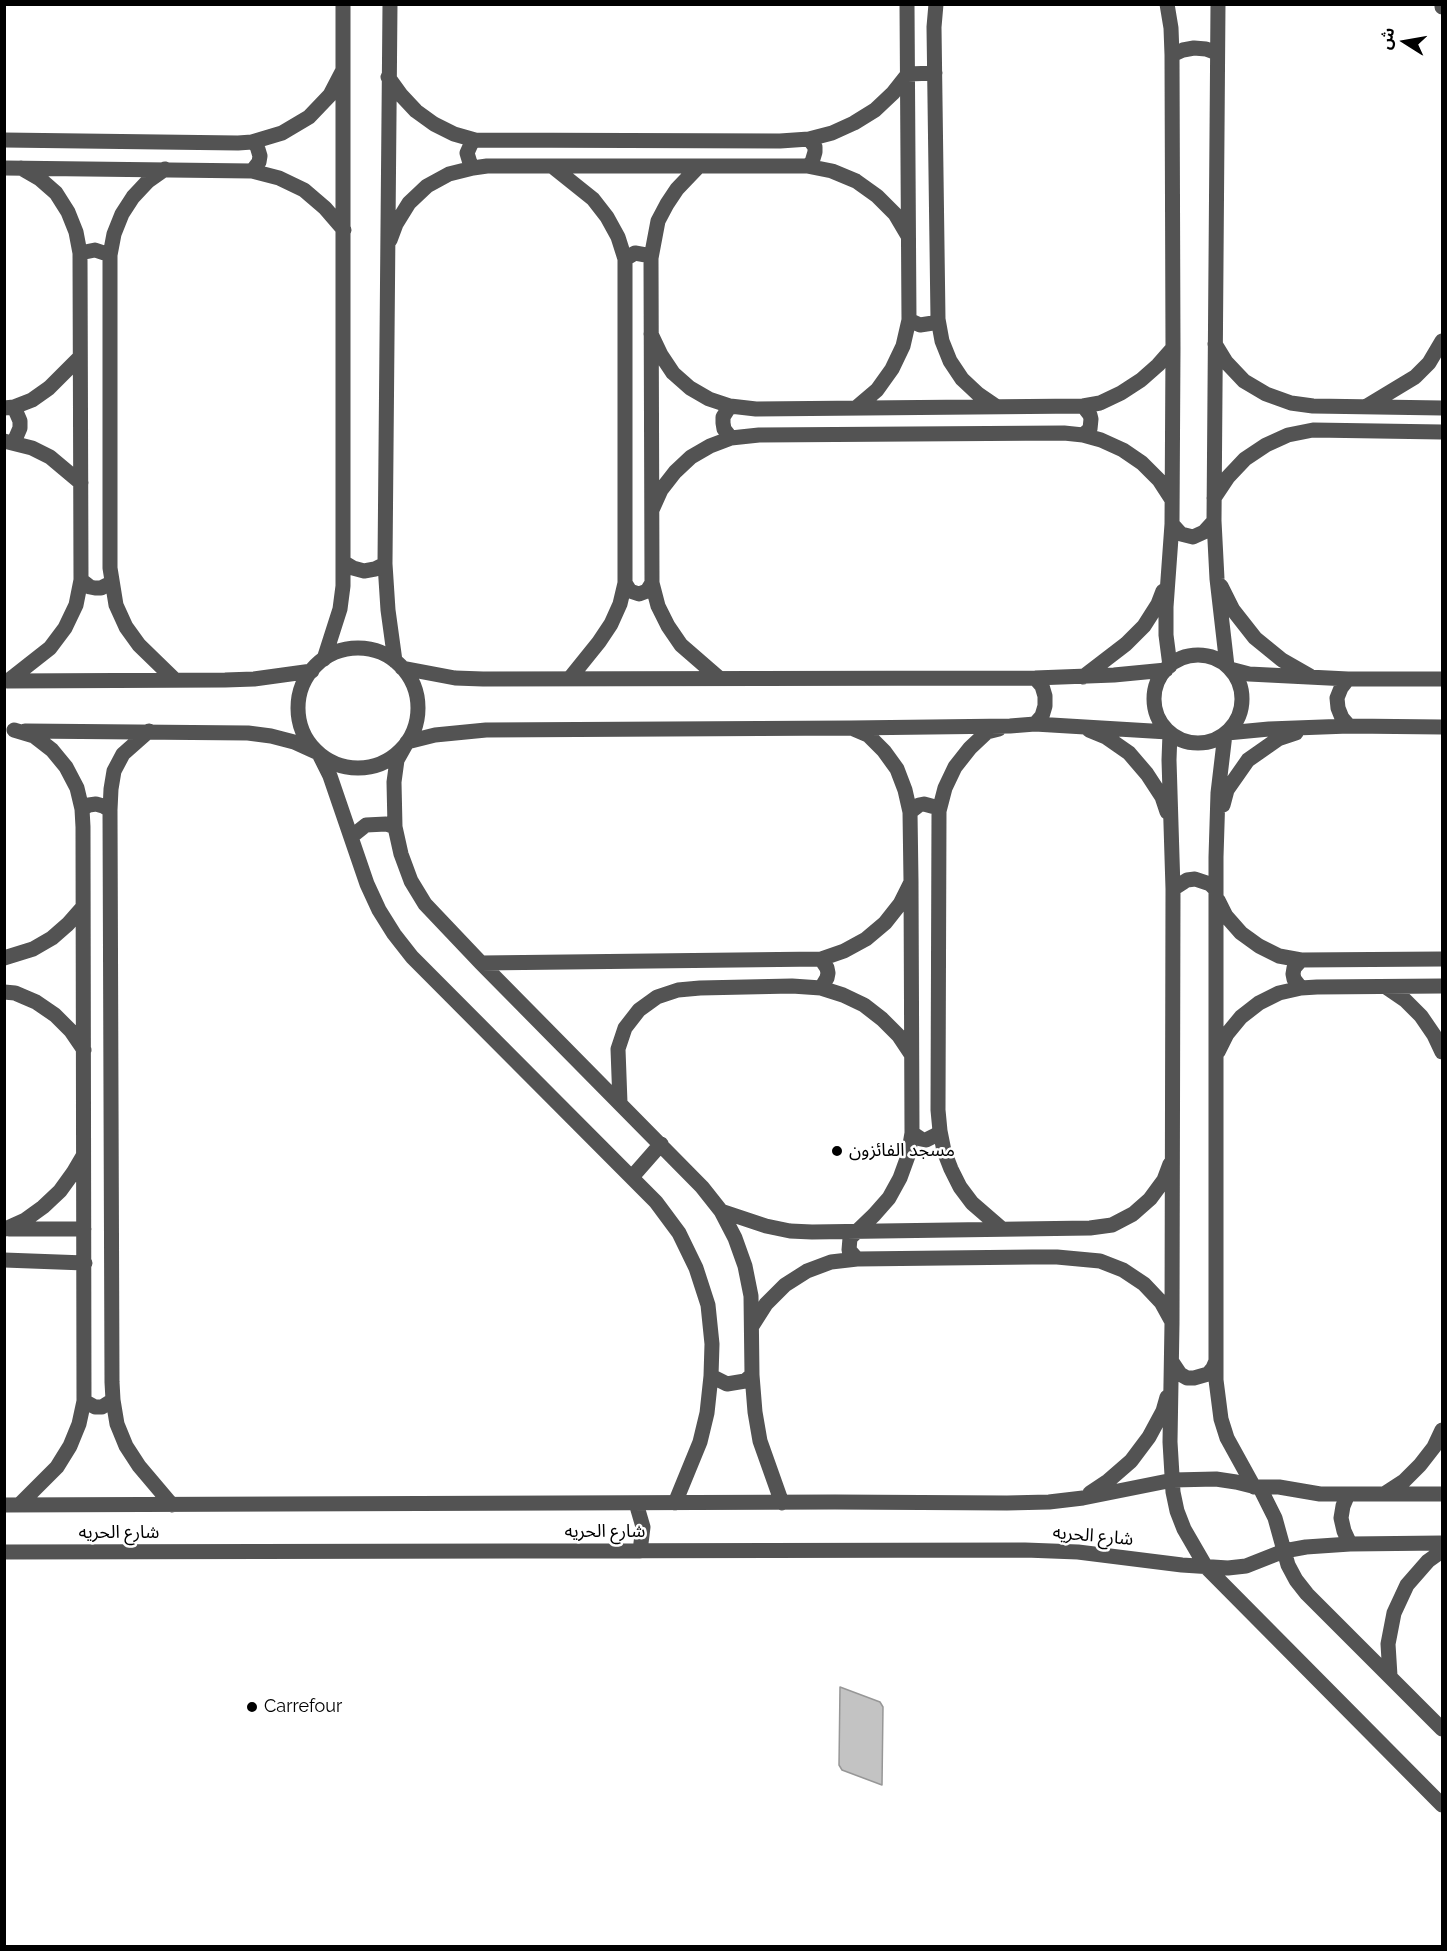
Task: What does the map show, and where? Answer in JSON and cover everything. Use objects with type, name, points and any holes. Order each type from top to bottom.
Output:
[{"type":"street","points":[[324,659],[340,609],[343,585],[343,4]]},
{"type":"street","points":[[390,4],[385,564],[388,610],[398,664],[412,685],[418,704],[415,724],[397,760],[394,782],[395,827],[401,854],[411,881],[425,904],[661,1144],[702,1187],[721,1211],[735,1238],[745,1266],[751,1296],[755,1412],[760,1441],[783,1503]]},
{"type":"street","points":[[857,407],[877,390],[892,369],[903,346],[909,320],[907,4]]},
{"type":"street","points":[[936,4],[938,319],[942,341],[950,361],[962,379],[997,407]]},
{"type":"street","points":[[1167,4],[1172,55],[1173,348],[1172,524],[1166,636],[1168,668]]},
{"type":"street","points":[[1218,4],[1214,521],[1217,579],[1229,668],[1240,687],[1242,697],[1238,717],[1226,734],[1221,761],[1217,825],[1216,1380],[1221,1419],[1227,1438],[1254,1486],[1260,1488],[1271,1508],[1284,1551],[1296,1580],[1307,1594],[1443,1729]]},
{"type":"street","points":[[1172,55],[1194,48],[1217,53]]},
{"type":"street","points":[[4,140],[252,142],[282,134],[309,117],[330,95],[344,67]]},
{"type":"street","points":[[388,77],[400,95],[416,111],[434,124],[454,134],[475,140],[780,141],[809,139],[832,133],[868,114],[893,93],[908,74],[935,73]]},
{"type":"street","points":[[807,166],[812,162],[816,152],[809,139]]},
{"type":"street","points":[[473,168],[467,153],[475,140]]},
{"type":"street","points":[[252,142],[260,156],[259,162],[252,171]]},
{"type":"street","points":[[387,248],[396,224],[409,203],[427,186],[449,174],[473,168],[807,166],[832,171],[856,181],[877,196],[895,214],[908,236]]},
{"type":"street","points":[[553,167],[593,199],[607,217],[618,237],[625,259],[626,583],[611,624],[570,678]]},
{"type":"street","points":[[698,167],[678,189],[658,221],[651,258],[652,583],[658,606],[681,645],[719,678]]},
{"type":"street","points":[[4,168],[252,171],[279,178],[304,190],[326,208],[344,230]]},
{"type":"street","points":[[6,681],[50,648],[65,628],[75,605],[81,580],[80,253],[76,232],[68,212],[56,194],[40,179],[21,168]]},
{"type":"street","points":[[165,169],[134,197],[118,224],[110,255],[111,583],[116,605],[126,627],[139,645],[175,680]]},
{"type":"street","points":[[80,253],[95,250],[110,255]]},
{"type":"street","points":[[625,259],[629,255],[641,253],[651,258]]},
{"type":"street","points":[[909,320],[920,325],[933,323],[938,319]]},
{"type":"street","points":[[651,334],[673,373],[690,388],[709,399],[730,406],[756,409],[1083,406],[1100,403],[1131,387],[1158,365],[1173,348]]},
{"type":"street","points":[[1365,408],[1414,377],[1429,363],[1443,340]]},
{"type":"street","points":[[1215,344],[1226,362],[1245,381],[1266,394],[1291,402],[1313,406],[1443,408]]},
{"type":"street","points":[[80,357],[49,388],[32,400],[9,407],[20,421],[20,428],[9,442],[32,448],[50,457],[81,483]]},
{"type":"street","points":[[730,406],[723,417],[723,423],[724,429],[731,438]]},
{"type":"street","points":[[1083,406],[1091,419],[1090,429],[1083,435]]},
{"type":"street","points":[[1313,406],[1305,418],[1308,427],[1313,430]]},
{"type":"street","points":[[1214,498],[1228,477],[1245,459],[1266,445],[1288,435],[1313,430],[1443,432]]},
{"type":"street","points":[[652,510],[661,490],[691,457],[731,438],[759,435],[1064,433],[1083,435],[1123,450],[1143,463],[1159,480],[1172,500]]},
{"type":"street","points":[[1172,524],[1181,534],[1193,537],[1204,532],[1214,521]]},
{"type":"street","points":[[343,562],[352,568],[364,571],[385,564]]},
{"type":"street","points":[[1217,579],[1233,610],[1255,638],[1282,660],[1313,677]]},
{"type":"street","points":[[81,580],[85,585],[95,588],[111,583]]},
{"type":"street","points":[[1083,677],[1126,644],[1144,626],[1158,604],[1168,580]]},
{"type":"street","points":[[626,583],[630,591],[639,594],[647,591],[652,583]]},
{"type":"street","points":[[675,1503],[700,1442],[707,1413],[711,1376],[712,1344],[708,1305],[696,1268],[679,1233],[656,1202],[412,957],[394,934],[366,884],[330,776],[319,753],[308,741],[302,728],[298,713],[299,698],[304,683],[312,670],[324,659],[348,649],[372,650],[398,664],[455,678],[1035,678],[1083,677],[1168,668]]},
{"type":"street","points":[[1443,679],[1348,679],[1249,674],[1229,668],[1209,657],[1198,656],[1178,660],[1168,668],[1159,679],[1154,701],[1156,713],[1169,732],[1178,738],[1197,743],[1207,742],[1226,734],[1269,729],[1349,726],[1443,727]]},
{"type":"street","points":[[6,681],[254,679],[312,670]]},
{"type":"street","points":[[1035,678],[1042,686],[1045,696],[1042,716],[1035,724]]},
{"type":"street","points":[[1348,679],[1337,698],[1342,718],[1349,726]]},
{"type":"street","points":[[9,730],[223,732],[271,736],[294,742],[319,753],[333,763],[348,768],[364,768],[380,764],[394,756],[407,743],[435,735],[486,730],[851,728],[1035,724],[1169,732]]},
{"type":"street","points":[[1002,1229],[972,1203],[960,1187],[948,1160],[940,1131],[938,1075],[939,811],[945,788],[955,767],[970,748],[987,732],[1010,726]]},
{"type":"street","points":[[1081,727],[1106,737],[1135,760],[1148,774],[1162,797],[1171,823]]},
{"type":"street","points":[[851,728],[868,735],[884,751],[897,770],[905,790],[910,812],[911,881],[912,1133],[908,1156],[889,1198],[850,1238],[848,1246],[851,1254],[857,1259]]},
{"type":"street","points":[[1217,825],[1227,790],[1248,760],[1278,739],[1313,728]]},
{"type":"street","points":[[9,730],[34,736],[52,750],[66,768],[76,788],[82,809],[84,1050],[84,1401],[79,1424],[70,1446],[57,1467],[12,1505]]},
{"type":"street","points":[[149,731],[123,754],[114,771],[111,789],[113,1400],[117,1424],[126,1446],[139,1466],[172,1505]]},
{"type":"street","points":[[1169,732],[1173,889],[1170,1442],[1173,1492],[1177,1510],[1184,1529],[1206,1567],[1443,1805]]},
{"type":"street","points":[[82,809],[96,804],[110,810]]},
{"type":"street","points":[[910,812],[924,804],[935,807],[939,811]]},
{"type":"street","points":[[351,837],[366,825],[386,824],[395,827]]},
{"type":"street","points":[[1173,889],[1186,880],[1195,879],[1210,884],[1226,916],[1241,933],[1258,946],[1279,956],[1301,960],[1443,959]]},
{"type":"street","points":[[481,963],[821,959],[851,948],[885,923],[900,904],[911,881]]},
{"type":"street","points":[[4,958],[33,949],[52,938],[83,907]]},
{"type":"street","points":[[821,959],[828,973],[821,988]]},
{"type":"street","points":[[1300,988],[1293,974],[1301,960]]},
{"type":"street","points":[[620,1103],[618,1049],[625,1028],[639,1010],[657,997],[678,990],[792,986],[821,988],[864,1005],[898,1036],[911,1055]]},
{"type":"street","points":[[1216,1054],[1227,1034],[1241,1017],[1259,1003],[1279,993],[1300,988],[1443,986]]},
{"type":"street","points":[[1386,987],[1405,1000],[1421,1016],[1443,1052]]},
{"type":"street","points":[[4,992],[15,993],[36,1002],[55,1015],[71,1031],[84,1050]]},
{"type":"street","points":[[912,1133],[926,1140],[940,1131]]},
{"type":"street","points":[[632,1177],[661,1144]]},
{"type":"street","points":[[5,1229],[25,1220],[44,1207],[60,1191],[84,1154]]},
{"type":"street","points":[[721,1211],[743,1220],[790,1231],[1090,1228],[1112,1225],[1133,1214],[1150,1199],[1164,1180],[1173,1159]]},
{"type":"street","points":[[5,1229],[84,1229]]},
{"type":"street","points":[[1032,1257],[1040,1246],[1033,1229]]},
{"type":"street","points":[[752,1326],[766,1304],[785,1285],[807,1271],[831,1262],[857,1259],[1032,1257],[1100,1261],[1123,1270],[1144,1284],[1161,1302],[1172,1323]]},
{"type":"street","points":[[4,1260],[84,1263]]},
{"type":"street","points":[[1172,1362],[1180,1374],[1194,1378],[1208,1374],[1216,1361]]},
{"type":"street","points":[[711,1376],[727,1384],[736,1384],[752,1375]]},
{"type":"street","points":[[1083,1497],[1108,1481],[1131,1461],[1149,1437],[1163,1411],[1171,1382]]},
{"type":"street","points":[[84,1401],[95,1407],[102,1407],[113,1400]]},
{"type":"street","points":[[1384,1494],[1404,1481],[1420,1466],[1443,1430]]},
{"type":"street","name":"شارع الحريه","points":[[12,1505],[1007,1503],[1049,1502],[1173,1480],[1216,1479],[1320,1494],[1443,1494]]},
{"type":"street","points":[[1348,1494],[1341,1518],[1350,1544]]},
{"type":"street","points":[[636,1503],[643,1527],[640,1551]]},
{"type":"street","name":"شارع الحريه","points":[[4,1552],[1025,1550],[1078,1552],[1228,1568],[1246,1566],[1284,1551],[1306,1547],[1443,1543]]},
{"type":"street","points":[[1390,1676],[1388,1644],[1394,1613],[1407,1585],[1428,1561],[1443,1551]]},
{"type":"building","points":[[840,1687],[880,1702],[883,1707],[882,1785],[842,1770],[839,1765]]},
{"type":"place","name":"مسجد الفائزون","points":[[837,1151]]},
{"type":"place","name":"Carrefour","points":[[252,1707]]}]
